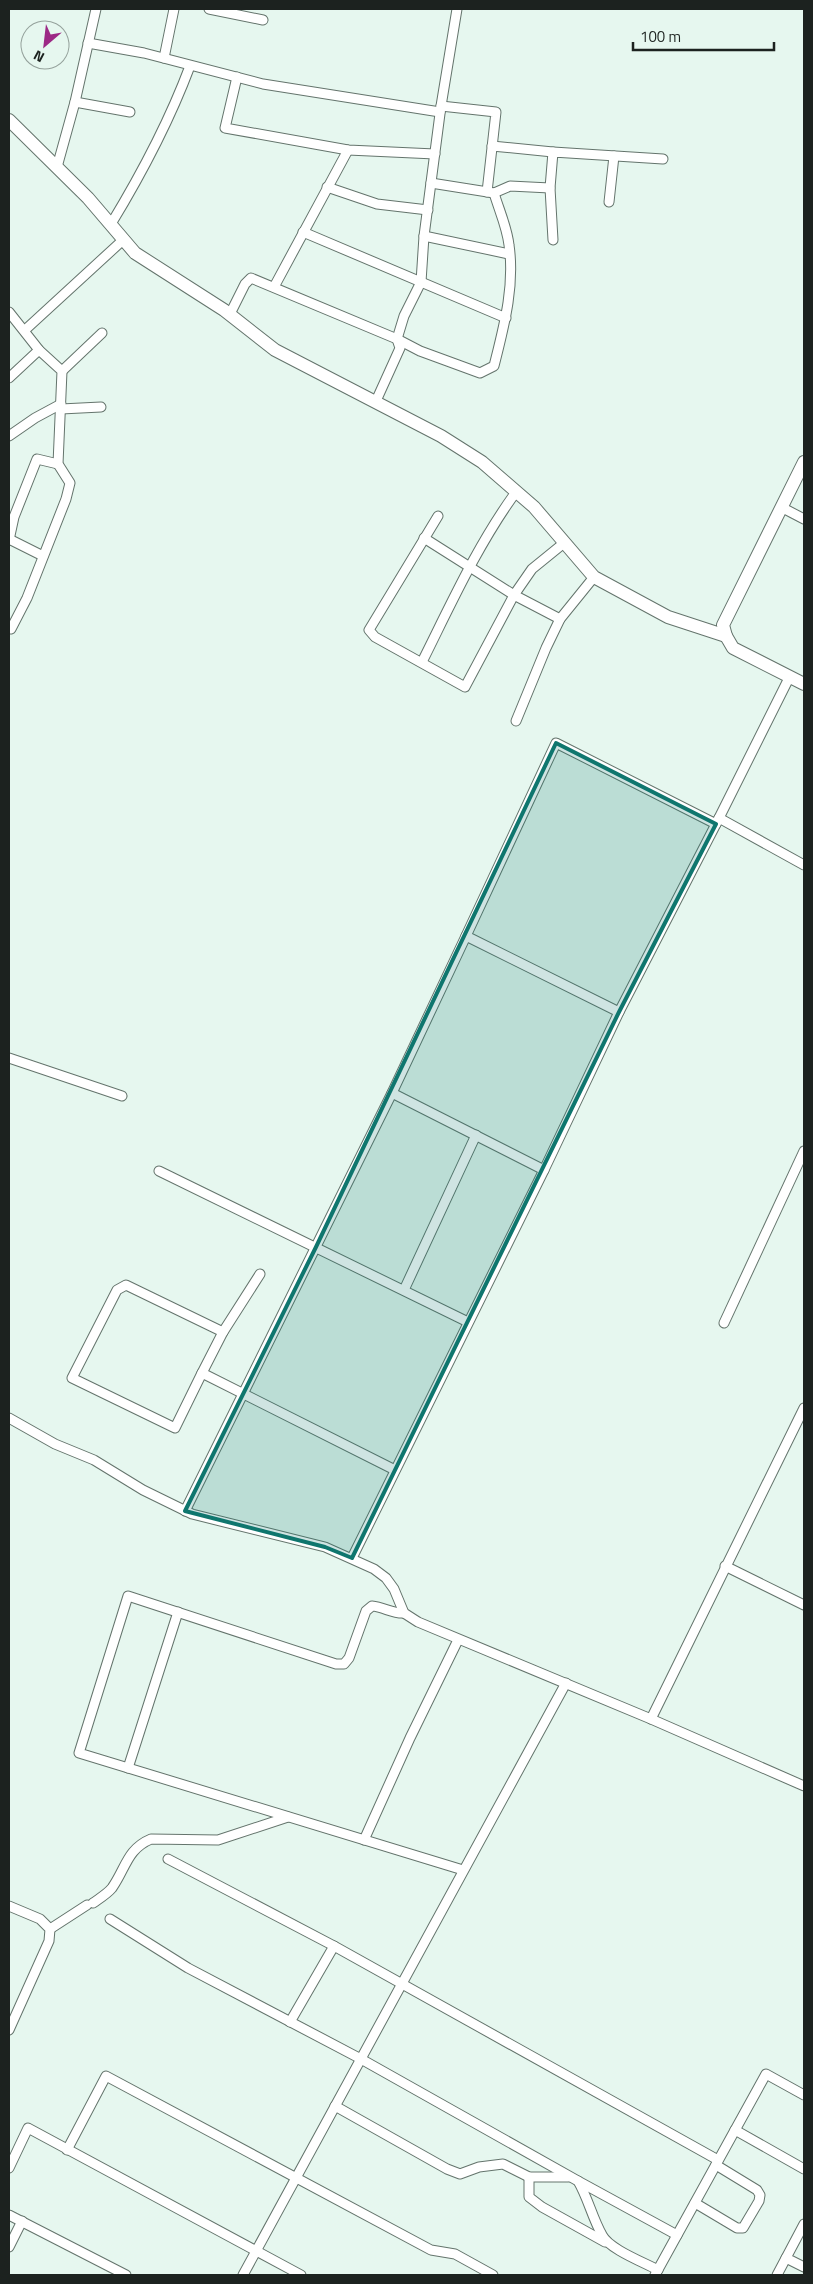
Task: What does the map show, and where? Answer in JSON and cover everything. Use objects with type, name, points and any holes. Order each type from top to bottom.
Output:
[{"type":"street","points":[[57,167],[75,102],[96,9]]},
{"type":"street","points":[[164,58],[174,9]]},
{"type":"street","points":[[209,9],[263,20]]},
{"type":"street","points":[[376,401],[400,348],[397,339],[404,316],[420,282],[440,109],[457,9]]},
{"type":"street","points":[[88,42],[164,58],[237,77],[346,98],[440,109],[496,112],[490,192],[509,244],[510,281],[506,318],[494,366],[480,373],[420,352],[397,339],[251,278],[245,284],[230,314]]},
{"type":"street","points":[[111,224],[145,166],[176,104],[190,66]]},
{"type":"street","points":[[237,77],[225,128],[348,150],[434,154]]},
{"type":"street","points":[[75,102],[130,112]]},
{"type":"street","points":[[9,120],[88,198],[135,253],[230,314],[275,350],[442,436],[482,462],[534,508],[594,577],[668,618],[726,636]]},
{"type":"street","points":[[492,146],[663,159]]},
{"type":"street","points":[[274,287],[302,232],[348,150]]},
{"type":"street","points":[[553,152],[550,188],[553,240]]},
{"type":"street","points":[[609,202],[614,156]]},
{"type":"street","points":[[431,183],[490,192],[510,186],[550,188]]},
{"type":"street","points":[[328,187],[377,204],[428,210]]},
{"type":"street","points":[[302,232],[506,318]]},
{"type":"street","points":[[424,236],[509,254]]},
{"type":"street","points":[[25,330],[124,240]]},
{"type":"street","points":[[9,312],[39,350],[62,371]]},
{"type":"street","points":[[11,629],[27,598],[66,499],[70,483],[58,464],[62,371],[102,333]]},
{"type":"street","points":[[9,378],[39,350]]},
{"type":"street","points":[[9,436],[34,418],[61,406],[101,407]]},
{"type":"street","points":[[43,556],[9,540],[14,517],[37,459],[58,464]]},
{"type":"street","points":[[804,462],[723,625],[726,636],[733,648],[804,684]]},
{"type":"street","points":[[422,662],[469,567],[499,515],[516,492]]},
{"type":"street","points":[[782,507],[804,519]]},
{"type":"street","points":[[438,516],[369,630],[375,637],[465,687],[514,595],[532,569],[564,542]]},
{"type":"street","points":[[424,538],[514,595],[560,620]]},
{"type":"street","points":[[516,721],[546,648],[560,620],[594,577]]},
{"type":"street","points":[[352,1558],[544,1170],[619,1012],[790,676]]},
{"type":"street","points":[[185,1511],[392,1093],[556,743],[804,865]]},
{"type":"street","points":[[466,936],[619,1012]]},
{"type":"street","points":[[9,1058],[122,1096]]},
{"type":"street","points":[[392,1093],[544,1170]]},
{"type":"street","points":[[404,1290],[476,1135]]},
{"type":"street","points":[[724,1323],[804,1151]]},
{"type":"street","points":[[159,1171],[468,1322]]},
{"type":"street","points":[[223,1332],[126,1285],[117,1290],[72,1378],[174,1428],[223,1332],[260,1274]]},
{"type":"street","points":[[202,1373],[395,1470]]},
{"type":"street","points":[[651,1719],[804,1408]]},
{"type":"street","points":[[9,1418],[55,1444],[94,1460],[143,1490],[185,1511],[326,1547],[352,1558],[374,1569],[386,1578],[394,1589],[404,1613],[418,1622],[651,1719],[804,1786]]},
{"type":"street","points":[[725,1566],[804,1605]]},
{"type":"street","points":[[404,1613],[398,1614],[382,1607],[372,1606],[366,1612],[349,1658],[344,1664],[336,1664],[128,1596],[79,1753],[464,1870]]},
{"type":"street","points":[[128,1768],[178,1612]]},
{"type":"street","points":[[364,1840],[410,1738],[458,1640]]},
{"type":"street","points":[[242,2275],[566,1683]]},
{"type":"street","points":[[50,1929],[111,1889],[130,1854],[142,1843],[151,1839],[218,1840],[288,1817]]},
{"type":"street","points":[[168,1859],[402,1983],[717,2163],[757,2190],[760,2195],[748,2222],[743,2228],[737,2228],[695,2203]]},
{"type":"street","points":[[9,1906],[40,1919],[50,1929]]},
{"type":"street","points":[[110,1919],[188,1968],[361,2059],[677,2235]]},
{"type":"street","points":[[9,2030],[49,1940],[50,1929]]},
{"type":"street","points":[[290,2022],[334,1946]]},
{"type":"street","points":[[529,2177],[529,2196],[542,2207],[610,2244],[656,2272],[766,2074],[804,2095]]},
{"type":"street","points":[[67,2150],[106,2076],[295,2179],[431,2250],[455,2254],[493,2275]]},
{"type":"street","points":[[335,2106],[447,2169],[460,2174],[480,2167],[503,2164],[529,2177],[574,2179]]},
{"type":"street","points":[[9,2168],[28,2128],[301,2275]]},
{"type":"street","points":[[735,2130],[804,2169]]},
{"type":"street","points":[[574,2179],[588,2198],[602,2236],[610,2244]]},
{"type":"street","points":[[9,2215],[126,2275]]},
{"type":"street","points":[[9,2247],[22,2221]]},
{"type":"street","points":[[776,2275],[804,2224]]},
{"type":"street","points":[[786,2258],[804,2267]]},
{"type":"highlighted area","points":[[556,743],[716,824],[619,1012],[352,1558],[325,1547],[185,1511],[316,1247]]}]
